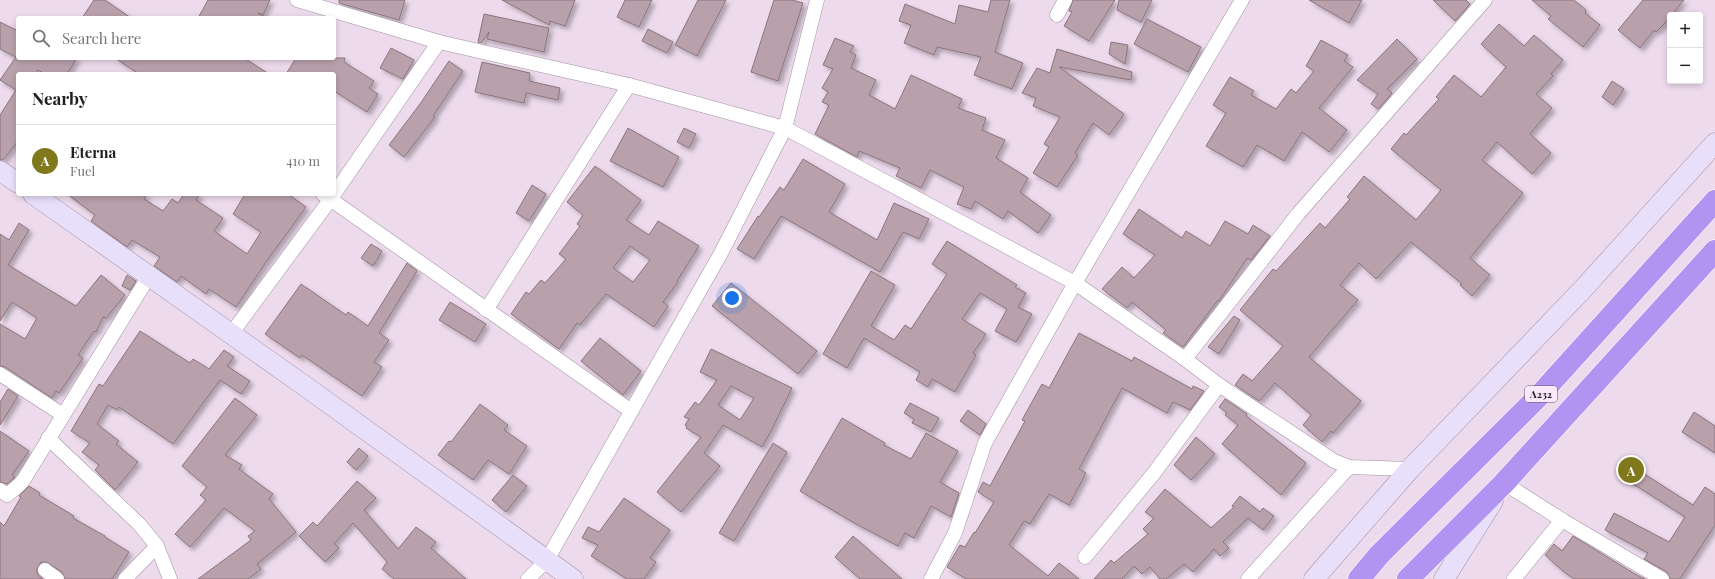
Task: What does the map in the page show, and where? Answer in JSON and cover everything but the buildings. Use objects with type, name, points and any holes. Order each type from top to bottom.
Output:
[{"type":"highway","name":"A232","points":[[1359,579],[1380,555],[1537,398],[1715,201]]},
{"type":"highway","name":"A232","points":[[1408,579],[1504,483],[1715,251]]},
{"type":"main road","points":[[1314,579],[1410,469],[1583,289],[1715,143]]},
{"type":"main road","points":[[0,170],[16,182]]},
{"type":"main road","points":[[36,196],[308,388],[573,579]]},
{"type":"main road","points":[[1444,579],[1504,483]]},
{"type":"street","points":[[297,0],[440,42],[629,85],[785,128],[1075,283],[1185,359],[1219,385],[1334,461],[1349,468],[1410,469]]},
{"type":"street","points":[[528,579],[547,560],[721,253],[785,128],[817,0]]},
{"type":"street","points":[[1057,15],[1065,0]]},
{"type":"street","points":[[931,579],[954,533],[986,443],[1075,283],[1242,0]]},
{"type":"street","points":[[1185,359],[1298,214],[1485,0]]},
{"type":"street","points":[[336,185],[440,42]]},
{"type":"street","points":[[486,310],[629,85]]},
{"type":"street","points":[[231,334],[327,197],[631,411]]},
{"type":"street","points":[[0,490],[7,495],[19,485],[148,276]]},
{"type":"street","points":[[0,374],[63,415]]},
{"type":"street","points":[[1085,557],[1154,473],[1219,385]]},
{"type":"street","points":[[48,438],[139,524],[157,546],[170,579]]},
{"type":"street","points":[[1248,579],[1349,468]]},
{"type":"street","points":[[1504,483],[1562,520],[1662,579]]},
{"type":"street","points":[[1514,579],[1562,520]]},
{"type":"street","points":[[125,579],[157,546]]},
{"type":"street","points":[[45,570],[57,579]]},
{"type":"place","name":"Eterna","points":[[1631,470]]}]
